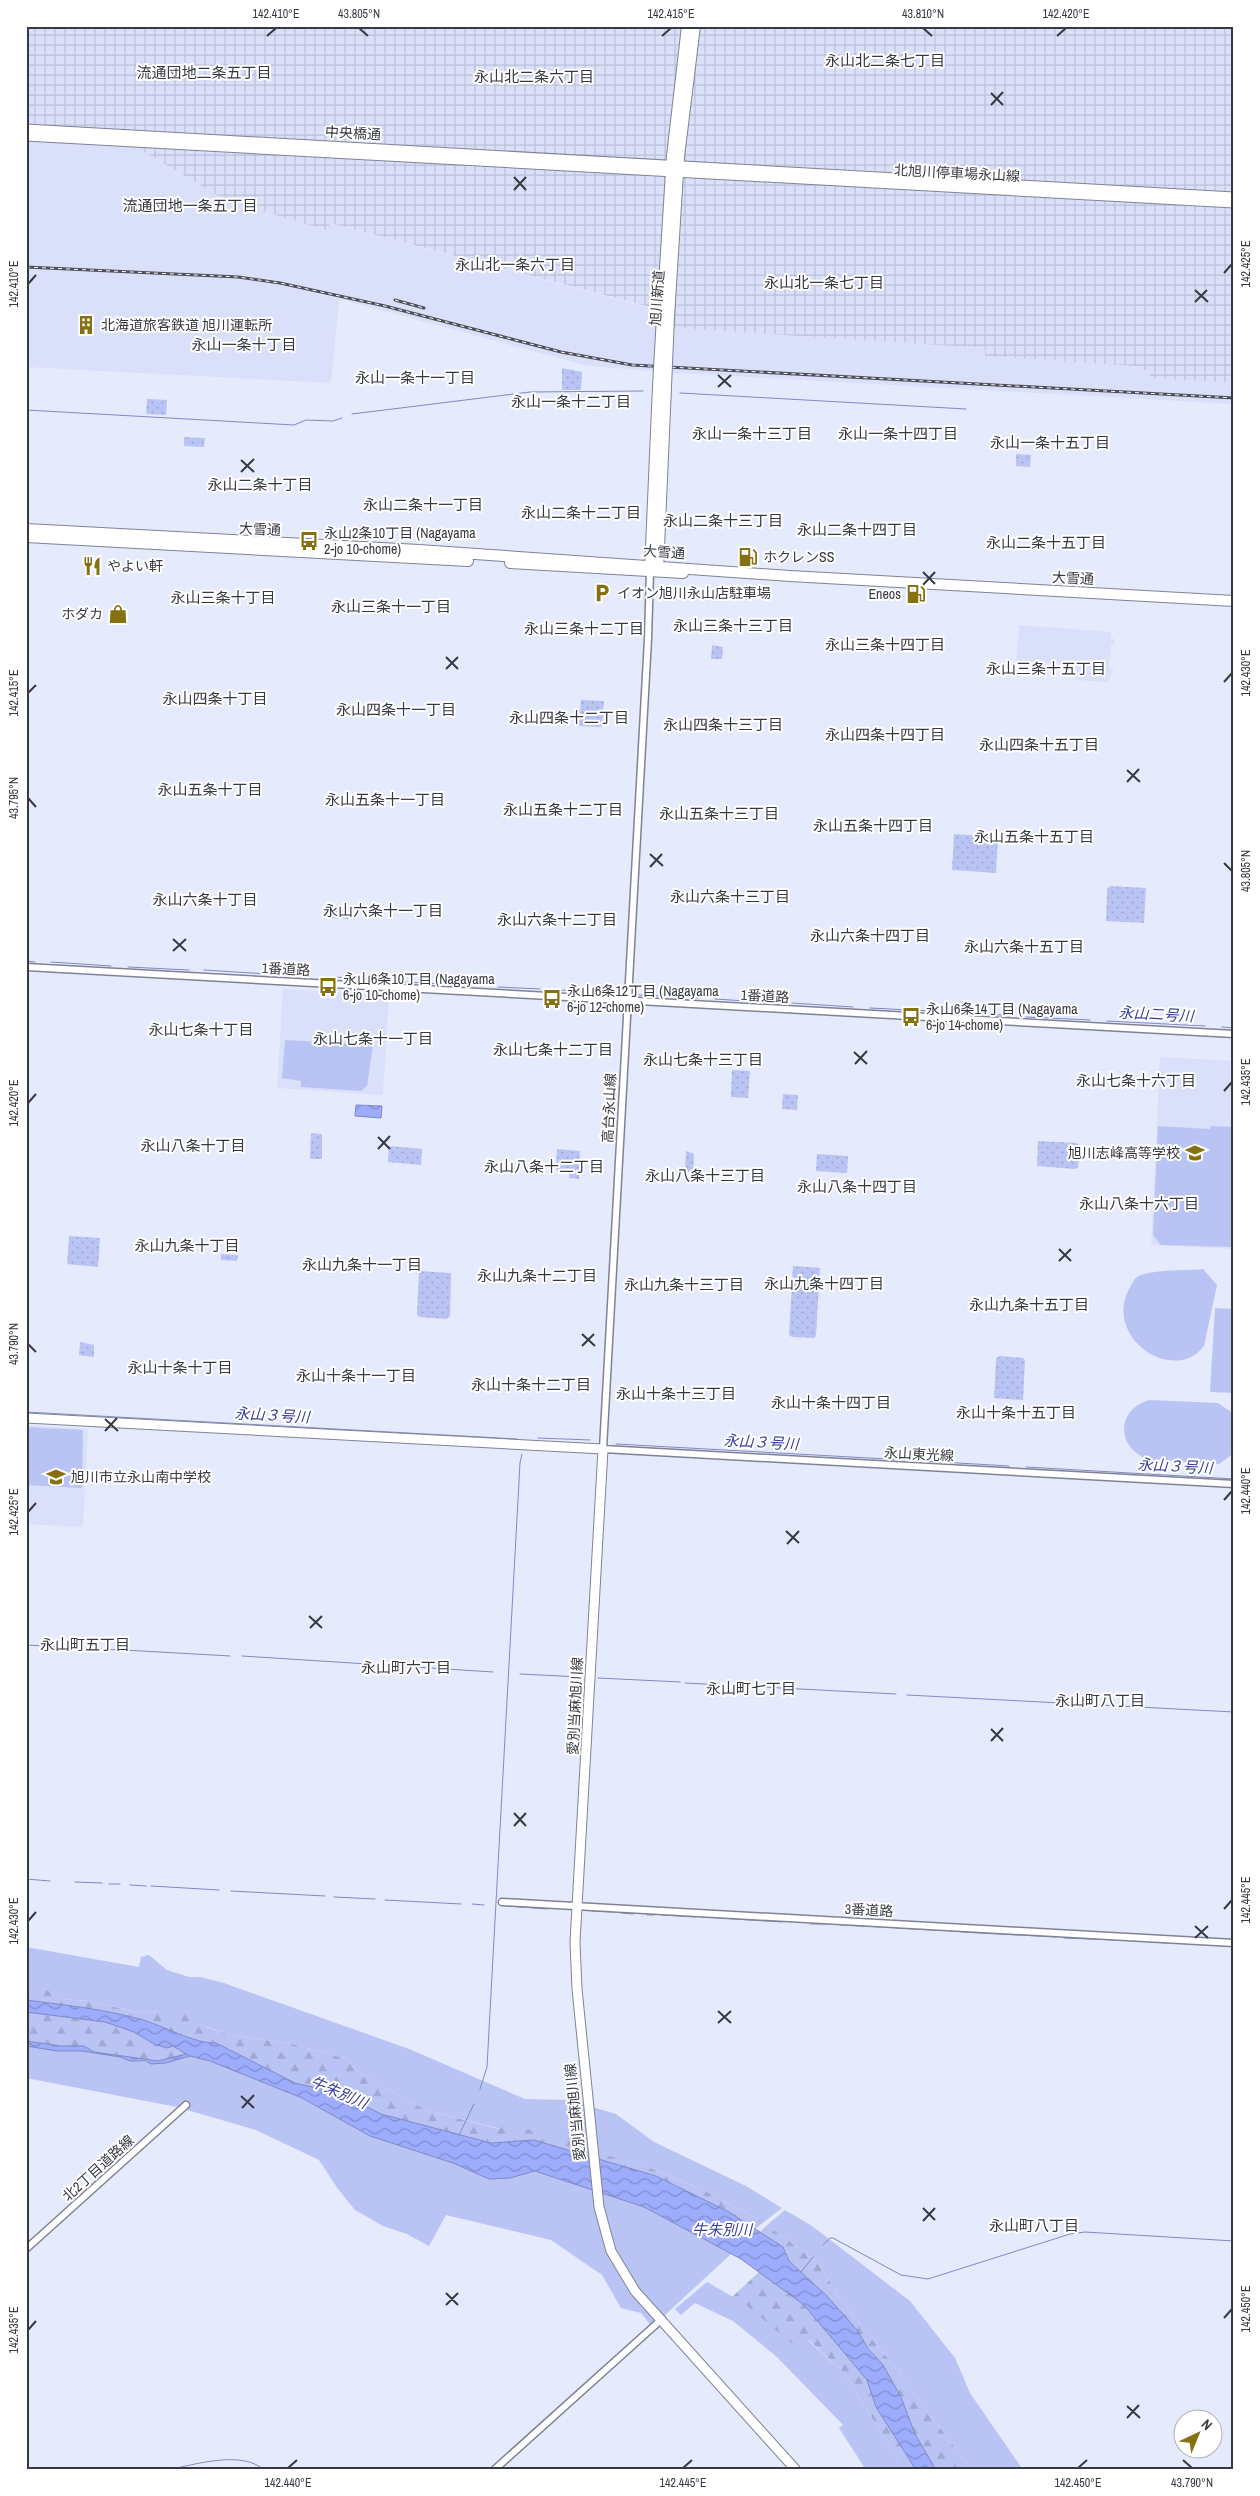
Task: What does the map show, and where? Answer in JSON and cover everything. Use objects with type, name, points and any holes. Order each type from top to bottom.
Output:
[{"type":"highway","name":"旭川新道","points":[[654,568],[650,524],[662,386],[675,168],[687,26]]},
{"type":"highway","name":"旭川新道","points":[[675,168],[695,26]]},
{"type":"highway","name":"大雪通","points":[[26,529],[654,568]]},
{"type":"highway","name":"大雪通","points":[[26,536],[731,572],[1234,601]]},
{"type":"main road","name":"中央橋通","points":[[26,129],[675,168]]},
{"type":"main road","name":"中央橋通","points":[[26,136],[675,168]]},
{"type":"main road","name":"北旭川停車場永山線","points":[[675,168],[1234,197]]},
{"type":"main road","name":"北旭川停車場永山線","points":[[675,168],[1234,203]]},
{"type":"main road","points":[[26,1418],[603,1449]]},
{"type":"main road","name":"愛別当麻旭川線","points":[[603,1449],[577,1906],[577,1989],[599,2207],[612,2251],[619,2267],[635,2291],[796,2470]]},
{"type":"street","name":"高台永山線","points":[[603,1449],[651,589],[654,568]]},
{"type":"street","name":"1番道路","points":[[26,967],[1234,1034]]},
{"type":"street","name":"永山東光線","points":[[603,1449],[1234,1484]]},
{"type":"street","name":"3番道路","points":[[502,1902],[1234,1943]]},
{"type":"street","name":"北2丁目道路線","points":[[26,2249],[186,2105]]},
{"type":"street","points":[[494,2470],[662,2319]]},
{"type":"shaded area","points":[[26,26],[1234,26],[1234,383],[1150,378],[1150,372],[1135,366],[985,356],[985,348],[649,326],[650,307],[330,223],[327,230],[225,200],[136,147],[26,141]]},
{"type":"shaded area","points":[[26,141],[136,147],[225,200],[327,229],[329,223],[650,308],[649,325],[985,348],[985,356],[1135,366],[1150,372],[1150,378],[1234,383],[1234,404],[678,373],[589,366],[339,299],[331,383],[26,367]]},
{"type":"shaded area","points":[[1019,625],[1111,632],[1114,645],[1111,645],[1109,669],[1112,670],[1109,682],[1076,680],[1076,661],[1070,661],[1070,664],[1016,661]]},
{"type":"shaded area","points":[[283,989],[389,996],[383,1095],[277,1088]]},
{"type":"shaded area","name":"旭川志峰高等学校","points":[[1160,1057],[1234,1061],[1234,1249],[1151,1245]]},
{"type":"shaded area","name":"旭川市立永山南中学校","points":[[26,1425],[88,1429],[83,1527],[26,1524]]},
{"type":"green space","points":[[562,368],[582,372],[581,390],[562,390]]},
{"type":"green space","points":[[147,399],[167,400],[166,415],[146,414]]},
{"type":"green space","points":[[184,437],[205,438],[204,447],[184,446]]},
{"type":"green space","points":[[1016,454],[1031,455],[1030,467],[1016,466]]},
{"type":"green space","points":[[712,645],[723,647],[722,659],[711,659]]},
{"type":"green space","points":[[581,700],[604,701],[602,727],[579,726]]},
{"type":"green space","points":[[954,834],[998,837],[996,873],[952,870]]},
{"type":"green space","points":[[1110,886],[1146,888],[1144,923],[1106,921],[1107,889]]},
{"type":"green space","points":[[327,905],[349,906],[349,919],[326,918]]},
{"type":"green space","points":[[285,1040],[373,1045],[367,1086],[361,1091],[301,1087],[301,1081],[282,1078]]},
{"type":"green space","points":[[732,1070],[750,1071],[748,1098],[731,1097]]},
{"type":"green space","points":[[783,1094],[798,1095],[797,1110],[782,1109]]},
{"type":"green space","name":"旭川志峰高等学校","points":[[1158,1126],[1210,1129],[1210,1126],[1234,1127],[1234,1247],[1161,1245],[1153,1235]]},
{"type":"green space","points":[[311,1133],[322,1134],[322,1159],[310,1159]]},
{"type":"green space","points":[[1038,1141],[1076,1143],[1080,1145],[1078,1167],[1075,1169],[1037,1166]]},
{"type":"green space","points":[[389,1146],[422,1149],[421,1165],[388,1162]]},
{"type":"green space","points":[[557,1149],[580,1151],[579,1179],[569,1178],[569,1171],[556,1170]]},
{"type":"green space","points":[[686,1151],[694,1154],[693,1172],[685,1172]]},
{"type":"green space","points":[[817,1154],[848,1156],[847,1173],[816,1171]]},
{"type":"green space","points":[[69,1236],[100,1238],[98,1267],[67,1264]]},
{"type":"green space","points":[[221,1254],[238,1255],[237,1261],[221,1260]]},
{"type":"green space","points":[[793,1266],[820,1268],[816,1336],[814,1338],[792,1337],[789,1335]]},
{"type":"green space","points":[[1203,1269],[1217,1285],[1204,1346],[1191,1357],[1176,1361],[1161,1358],[1146,1351],[1134,1339],[1126,1324],[1124,1307],[1129,1289],[1134,1280],[1148,1273]]},
{"type":"green space","points":[[419,1271],[451,1273],[450,1316],[446,1319],[419,1317],[417,1314]]},
{"type":"green space","points":[[1215,1308],[1234,1309],[1234,1393],[1210,1392]]},
{"type":"green space","points":[[80,1342],[94,1345],[94,1357],[79,1355]]},
{"type":"green space","points":[[999,1356],[1023,1358],[1025,1360],[1023,1400],[994,1398],[996,1359]]},
{"type":"green space","points":[[1149,1400],[1218,1403],[1234,1414],[1233,1454],[1219,1464],[1150,1460],[1139,1455],[1131,1448],[1126,1439],[1125,1421],[1130,1412],[1138,1405]]},
{"type":"green space","points":[[26,1427],[83,1430],[82,1488],[26,1485]]},
{"type":"green space","points":[[26,1947],[139,1967],[141,1957],[149,1955],[167,1970],[189,1977],[200,1977],[224,1983],[409,2049],[525,2099],[569,2100],[616,2114],[654,2142],[746,2186],[782,2208],[764,2222],[701,2189],[643,2165],[426,2110],[359,2073],[347,2059],[288,2043],[234,2036],[160,2011],[138,2013],[91,2001],[57,1999],[44,1987],[26,1987]]},
{"type":"green space","points":[[26,1987],[44,1987],[58,1999],[91,2001],[138,2013],[160,2011],[200,2014],[206,2027],[234,2036],[288,2043],[347,2059],[359,2073],[426,2110],[499,2129],[504,2123],[571,2141],[573,2146],[643,2165],[701,2189],[764,2222],[755,2229],[729,2212],[656,2176],[534,2140],[491,2143],[381,2114],[342,2094],[295,2083],[216,2043],[198,2041],[140,2019],[26,2000]]},
{"type":"green space","points":[[26,2012],[105,2022],[134,2032],[154,2044],[173,2046],[186,2054],[158,2061],[94,2052],[84,2046],[61,2046],[26,2041]]},
{"type":"green space","points":[[26,2046],[57,2051],[82,2051],[120,2057],[130,2061],[166,2063],[190,2056],[210,2061],[302,2098],[370,2136],[453,2163],[489,2179],[510,2178],[535,2171],[619,2197],[644,2207],[731,2254],[652,2327],[641,2313],[621,2308],[602,2275],[551,2240],[446,2215],[429,2246],[407,2234],[383,2226],[355,2210],[338,2189],[319,2160],[256,2130],[177,2107],[26,2078]]},
{"type":"green space","points":[[785,2210],[812,2226],[910,2301],[955,2358],[970,2393],[1023,2470],[972,2470],[879,2347],[840,2299],[819,2263],[767,2225]]},
{"type":"green space","points":[[767,2225],[819,2263],[840,2299],[879,2347],[972,2470],[936,2470],[915,2434],[901,2397],[883,2365],[827,2296],[789,2261],[783,2247],[760,2232]]},
{"type":"green space","points":[[759,2272],[804,2305],[867,2380],[876,2407],[916,2470],[904,2470],[844,2373],[809,2340],[794,2345],[747,2306],[732,2297]]},
{"type":"green space","points":[[707,2282],[808,2340],[844,2373],[904,2470],[866,2470],[839,2428],[843,2425],[777,2357],[733,2321],[695,2303],[681,2315],[675,2309]]},
{"type":"water","points":[[356,1105],[382,1106],[381,1118],[355,1116]]},
{"type":"water","name":"牛朱別川","points":[[26,2000],[98,2010],[140,2019],[198,2041],[216,2043],[295,2083],[342,2094],[381,2114],[491,2143],[534,2140],[656,2176],[729,2212],[783,2247],[789,2261],[827,2296],[857,2330],[868,2348],[883,2365],[901,2397],[915,2434],[936,2470],[916,2470],[876,2407],[867,2380],[804,2305],[741,2259],[644,2207],[535,2171],[510,2178],[489,2179],[453,2163],[370,2136],[302,2098],[210,2061],[190,2056],[166,2063],[151,2064],[146,2061],[130,2061],[120,2057],[82,2051],[57,2051],[26,2046],[26,2041],[61,2046],[84,2046],[94,2052],[158,2061],[186,2054],[173,2046],[167,2048],[154,2044],[134,2032],[105,2022],[26,2012]]},
{"type":"waterway","points":[[352,414],[530,392],[643,391]]},
{"type":"waterway","points":[[680,393],[966,409]]},
{"type":"waterway","points":[[26,410],[294,425],[306,420],[333,421],[342,418]]},
{"type":"waterway","name":"永山二号川","points":[[26,961],[35,962]]},
{"type":"waterway","name":"永山二号川","points":[[51,962],[111,966]]},
{"type":"waterway","name":"永山二号川","points":[[128,967],[189,970]]},
{"type":"waterway","name":"永山二号川","points":[[204,970],[267,974]]},
{"type":"waterway","name":"永山二号川","points":[[287,974],[306,976]]},
{"type":"waterway","name":"永山二号川","points":[[334,977],[386,980]]},
{"type":"waterway","name":"永山二号川","points":[[404,982],[464,985]]},
{"type":"waterway","name":"永山二号川","points":[[498,987],[540,989]]},
{"type":"waterway","name":"永山二号川","points":[[558,990],[583,991]]},
{"type":"waterway","name":"永山二号川","points":[[592,992],[617,994]]},
{"type":"waterway","name":"永山二号川","points":[[639,995],[660,996]]},
{"type":"waterway","name":"永山二号川","points":[[678,997],[698,998]]},
{"type":"waterway","name":"永山二号川","points":[[715,999],[777,1003]]},
{"type":"waterway","name":"永山二号川","points":[[792,1003],[853,1007]]},
{"type":"waterway","name":"永山二号川","points":[[870,1008],[931,1011]]},
{"type":"waterway","name":"永山二号川","points":[[953,1012],[974,1013]]},
{"type":"waterway","name":"永山二号川","points":[[989,1014],[1012,1016]]},
{"type":"waterway","name":"永山二号川","points":[[1026,1017],[1090,1020]]},
{"type":"waterway","name":"永山二号川","points":[[1107,1021],[1205,1026]]},
{"type":"waterway","name":"永山二号川","points":[[1222,1027],[1234,1028]]},
{"type":"waterway","name":"永山３号川","points":[[26,1412],[517,1439]]},
{"type":"waterway","name":"永山３号川","points":[[538,1438],[590,1440]]},
{"type":"waterway","name":"永山３号川","points":[[616,1444],[905,1460]]},
{"type":"waterway","points":[[480,2089],[487,2067],[522,1454]]},
{"type":"waterway","name":"永山３号川","points":[[924,1461],[1009,1466]]},
{"type":"waterway","name":"永山３号川","points":[[1026,1467],[1234,1479]]},
{"type":"waterway","points":[[26,1645],[119,1650]]},
{"type":"waterway","points":[[124,1650],[230,1656]]},
{"type":"waterway","points":[[242,1656],[493,1672]]},
{"type":"waterway","points":[[520,1674],[581,1677]]},
{"type":"waterway","points":[[598,1678],[680,1682]]},
{"type":"waterway","points":[[685,1683],[896,1694]]},
{"type":"waterway","points":[[907,1695],[1234,1712]]},
{"type":"waterway","points":[[26,1879],[50,1881]]},
{"type":"waterway","points":[[75,1882],[102,1883]]},
{"type":"waterway","points":[[109,1884],[120,1884]]},
{"type":"waterway","points":[[130,1885],[146,1886]]},
{"type":"waterway","points":[[151,1886],[219,1890]]},
{"type":"waterway","points":[[231,1891],[325,1896]]},
{"type":"waterway","points":[[334,1897],[375,1899]]},
{"type":"waterway","points":[[385,1900],[461,1904]]},
{"type":"waterway","points":[[472,1904],[484,1905]]},
{"type":"waterway","points":[[507,1906],[547,1909]]},
{"type":"waterway","points":[[592,1911],[613,1912]]},
{"type":"waterway","points":[[621,1913],[633,1914]]},
{"type":"waterway","points":[[647,1915],[654,1915]]},
{"type":"waterway","points":[[662,1915],[695,1917]]},
{"type":"waterway","points":[[703,1917],[782,1922]]},
{"type":"waterway","points":[[810,1924],[833,1924]]},
{"type":"waterway","points":[[841,1925],[881,1927]]},
{"type":"waterway","points":[[895,1928],[953,1931]]},
{"type":"waterway","points":[[961,1932],[1056,1937]]},
{"type":"waterway","points":[[1064,1938],[1140,1941]]},
{"type":"waterway","points":[[1148,1942],[1234,1946]]},
{"type":"waterway","points":[[459,2135],[474,2104]]},
{"type":"waterway","points":[[823,2245],[830,2238],[833,2238],[901,2275],[928,2279],[1070,2234],[1085,2232],[1234,2241]]},
{"type":"waterway","points":[[801,2272],[813,2257]]},
{"type":"waterway","points":[[169,2470],[218,2460],[244,2461],[255,2464],[264,2470]]},
{"type":"railway","points":[[26,267],[238,277],[280,283],[385,306],[561,352],[632,365],[1234,398]]},
{"type":"railway","points":[[395,300],[424,308]]},
{"type":"place","name":"北海道旅客鉄道 旭川運転所","points":[[86,325]]},
{"type":"place","name":"永山2条10丁目 (Nagayama 2-jo 10-chome)","points":[[309,541]]},
{"type":"place","name":"ホクレンSS","points":[[748,557]]},
{"type":"place","name":"やよい軒","points":[[92,566]]},
{"type":"place","name":"イオン旭川永山店駐車場","points":[[602,593]]},
{"type":"place","name":"Eneos","points":[[916,594]]},
{"type":"place","name":"ホダカ","points":[[118,614]]},
{"type":"place","name":"永山6条10丁目 (Nagayama 6-jo 10-chome)","points":[[328,987]]},
{"type":"place","name":"永山6条12丁目 (Nagayama 6-jo 12-chome)","points":[[552,999]]},
{"type":"place","name":"永山6条14丁目 (Nagayama 6-jo 14-chome)","points":[[911,1017]]},
{"type":"place","name":"旭川志峰高等学校","points":[[1195,1153]]},
{"type":"place","name":"旭川市立永山南中学校","points":[[56,1477]]},
{"type":"district","name":"永山北二条七丁目","points":[[885,60]]},
{"type":"district","name":"流通団地二条五丁目","points":[[204,72]]},
{"type":"district","name":"永山北二条六丁目","points":[[534,76]]},
{"type":"district","name":"流通団地一条五丁目","points":[[190,205]]},
{"type":"district","name":"永山北一条六丁目","points":[[515,264]]},
{"type":"district","name":"永山北一条七丁目","points":[[824,282]]},
{"type":"district","name":"永山一条十丁目","points":[[244,344]]},
{"type":"district","name":"永山一条十一丁目","points":[[415,377]]},
{"type":"district","name":"永山一条十二丁目","points":[[571,401]]},
{"type":"district","name":"永山一条十三丁目","points":[[752,433]]},
{"type":"district","name":"永山一条十四丁目","points":[[898,433]]},
{"type":"district","name":"永山一条十五丁目","points":[[1050,442]]},
{"type":"district","name":"永山二条十丁目","points":[[260,484]]},
{"type":"district","name":"永山二条十一丁目","points":[[423,504]]},
{"type":"district","name":"永山二条十二丁目","points":[[581,512]]},
{"type":"district","name":"永山二条十三丁目","points":[[723,520]]},
{"type":"district","name":"永山二条十四丁目","points":[[857,529]]},
{"type":"district","name":"永山二条十五丁目","points":[[1046,542]]},
{"type":"district","name":"永山三条十丁目","points":[[223,597]]},
{"type":"district","name":"永山三条十一丁目","points":[[391,606]]},
{"type":"district","name":"永山三条十三丁目","points":[[733,625]]},
{"type":"district","name":"永山三条十二丁目","points":[[584,628]]},
{"type":"district","name":"永山三条十四丁目","points":[[885,644]]},
{"type":"district","name":"永山三条十五丁目","points":[[1046,668]]},
{"type":"district","name":"永山四条十丁目","points":[[215,698]]},
{"type":"district","name":"永山四条十一丁目","points":[[396,709]]},
{"type":"district","name":"永山四条十二丁目","points":[[569,717]]},
{"type":"district","name":"永山四条十三丁目","points":[[723,724]]},
{"type":"district","name":"永山四条十四丁目","points":[[885,734]]},
{"type":"district","name":"永山四条十五丁目","points":[[1039,744]]},
{"type":"district","name":"永山五条十丁目","points":[[210,789]]},
{"type":"district","name":"永山五条十一丁目","points":[[385,799]]},
{"type":"district","name":"永山五条十二丁目","points":[[563,809]]},
{"type":"district","name":"永山五条十三丁目","points":[[719,813]]},
{"type":"district","name":"永山五条十四丁目","points":[[873,825]]},
{"type":"district","name":"永山五条十五丁目","points":[[1034,836]]},
{"type":"district","name":"永山六条十三丁目","points":[[730,896]]},
{"type":"district","name":"永山六条十丁目","points":[[205,899]]},
{"type":"district","name":"永山六条十一丁目","points":[[383,910]]},
{"type":"district","name":"永山六条十二丁目","points":[[557,919]]},
{"type":"district","name":"永山六条十四丁目","points":[[870,935]]},
{"type":"district","name":"永山六条十五丁目","points":[[1024,946]]},
{"type":"district","name":"永山七条十丁目","points":[[201,1029]]},
{"type":"district","name":"永山七条十一丁目","points":[[373,1038]]},
{"type":"district","name":"永山七条十二丁目","points":[[553,1049]]},
{"type":"district","name":"永山七条十三丁目","points":[[703,1059]]},
{"type":"district","name":"永山七条十六丁目","points":[[1136,1080]]},
{"type":"district","name":"永山八条十丁目","points":[[193,1145]]},
{"type":"district","name":"永山八条十二丁目","points":[[544,1166]]},
{"type":"district","name":"永山八条十三丁目","points":[[705,1175]]},
{"type":"district","name":"永山八条十四丁目","points":[[857,1186]]},
{"type":"district","name":"永山八条十六丁目","points":[[1139,1203]]},
{"type":"district","name":"永山九条十丁目","points":[[187,1245]]},
{"type":"district","name":"永山九条十一丁目","points":[[362,1264]]},
{"type":"district","name":"永山九条十二丁目","points":[[537,1275]]},
{"type":"district","name":"永山九条十四丁目","points":[[824,1283]]},
{"type":"district","name":"永山九条十三丁目","points":[[684,1284]]},
{"type":"district","name":"永山九条十五丁目","points":[[1029,1304]]},
{"type":"district","name":"永山十条十丁目","points":[[180,1367]]},
{"type":"district","name":"永山十条十一丁目","points":[[356,1375]]},
{"type":"district","name":"永山十条十二丁目","points":[[531,1384]]},
{"type":"district","name":"永山十条十三丁目","points":[[676,1393]]},
{"type":"district","name":"永山十条十四丁目","points":[[831,1402]]},
{"type":"district","name":"永山十条十五丁目","points":[[1016,1412]]},
{"type":"district","name":"永山町五丁目","points":[[85,1644]]},
{"type":"district","name":"永山町六丁目","points":[[406,1667]]},
{"type":"district","name":"永山町七丁目","points":[[751,1688]]},
{"type":"district","name":"永山町八丁目","points":[[1100,1700]]},
{"type":"district","name":"永山町八丁目","points":[[1034,2225]]}]
